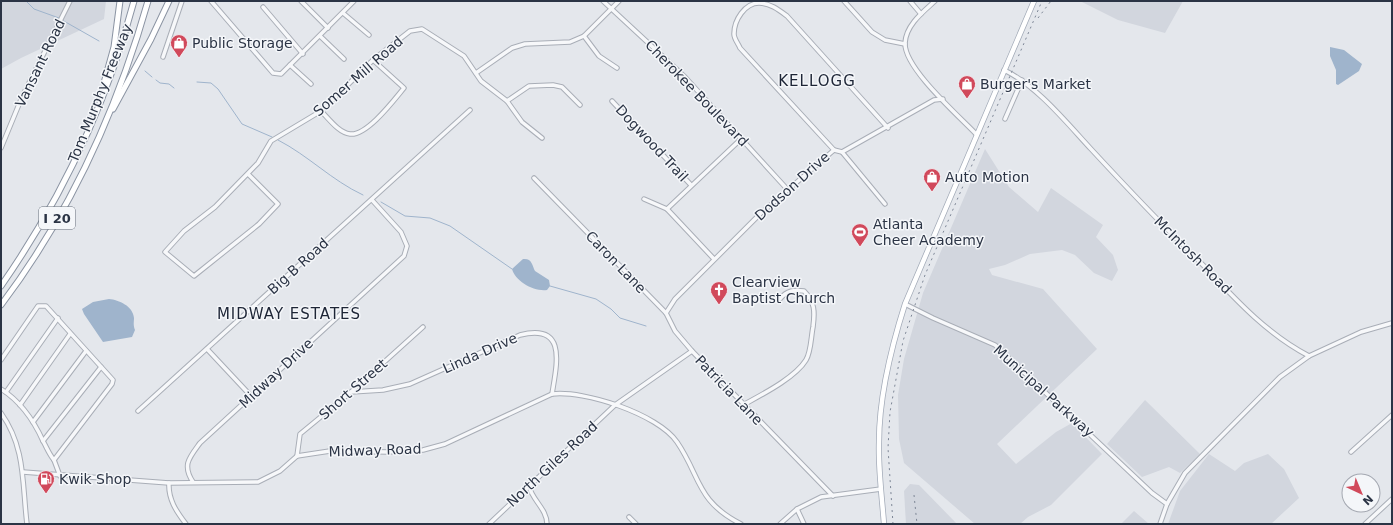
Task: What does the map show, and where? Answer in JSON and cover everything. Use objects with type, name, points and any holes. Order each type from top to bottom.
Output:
[{"type":"highway","points":[[94,116],[114,47],[120,1]]},
{"type":"highway","name":"Tom Murphy Freeway","points":[[1,286],[17,263],[51,206],[94,116],[118,53],[134,1]]},
{"type":"highway","name":"Tom Murphy Freeway","points":[[1,305],[22,276],[51,230],[74,189],[104,126],[126,72],[148,1]]},
{"type":"highway","points":[[104,126],[151,39],[169,1]]},
{"type":"main road","points":[[884,524],[879,441],[883,392],[893,343],[905,304],[976,134],[1034,1]]},
{"type":"street","name":"Vansant Road","points":[[1,148],[22,97],[70,1]]},
{"type":"street","points":[[163,56],[182,1]]},
{"type":"street","points":[[211,1],[273,74],[281,74],[303,54],[354,1]]},
{"type":"street","points":[[301,1],[328,28]]},
{"type":"street","name":"Cherokee Boulevard","points":[[603,1],[648,40],[685,77],[787,189]]},
{"type":"street","points":[[476,73],[512,48],[525,44],[570,42],[584,36],[619,1]]},
{"type":"street","points":[[844,1],[872,32],[885,40],[905,44]]},
{"type":"street","points":[[910,1],[921,14]]},
{"type":"street","points":[[935,1],[912,24],[905,44],[913,66],[976,134]]},
{"type":"street","points":[[834,150],[740,48],[734,32],[741,14],[747,7],[760,3],[772,6],[787,16],[888,128]]},
{"type":"street","points":[[263,7],[303,54]]},
{"type":"street","points":[[343,13],[369,34]]},
{"type":"street","name":"Somer Mill Road","points":[[248,174],[278,204],[259,224],[194,276],[165,252],[184,231],[214,207],[248,174],[258,163],[271,142],[321,111],[373,60],[410,31],[422,29],[464,56],[481,81],[507,101],[522,122],[542,138]]},
{"type":"street","points":[[320,36],[344,59]]},
{"type":"street","points":[[584,36],[599,56],[617,68]]},
{"type":"street","points":[[321,111],[342,131],[350,134],[360,133],[388,109],[404,88],[373,60]]},
{"type":"street","points":[[290,65],[311,84]]},
{"type":"street","name":"McIntosh Road","points":[[1004,70],[1022,80],[1065,121],[1142,204],[1250,313],[1272,333],[1309,356]]},
{"type":"street","points":[[1005,120],[1022,80]]},
{"type":"street","points":[[507,101],[529,86],[553,85],[562,87],[580,105]]},
{"type":"street","name":"Dodson Drive","points":[[666,313],[675,300],[714,260],[787,189],[834,150],[842,152],[888,128],[934,100],[943,100]]},
{"type":"street","name":"Dogwood Trail","points":[[612,101],[692,185]]},
{"type":"street","name":"Big B Road","points":[[138,411],[470,110]]},
{"type":"street","points":[[667,209],[741,139]]},
{"type":"street","points":[[842,152],[885,204]]},
{"type":"street","name":"Caron Lane","points":[[534,178],[666,313],[675,331],[692,350]]},
{"type":"street","points":[[644,199],[667,209],[714,260]]},
{"type":"street","name":"Midway Drive","points":[[193,482],[187,472],[190,457],[200,443],[404,256],[407,246],[402,232],[372,200]]},
{"type":"street","points":[[743,405],[772,389],[800,366],[808,355],[815,316],[814,304],[804,291],[797,290],[785,293],[780,299]]},
{"type":"street","name":"Municipal Parkway","points":[[905,304],[995,345],[1152,493],[1167,504]]},
{"type":"street","points":[[1,360],[38,306],[46,306],[113,380],[112,384],[54,460]]},
{"type":"street","points":[[6,392],[58,318]]},
{"type":"street","points":[[1160,524],[1167,504],[1185,473],[1280,377],[1309,356],[1346,338],[1391,324]]},
{"type":"street","name":"Short Street","points":[[297,456],[300,434],[351,392],[423,327]]},
{"type":"street","name":"Linda Drive","points":[[351,392],[383,390],[410,384],[520,335],[534,331],[544,333],[552,338],[555,346],[552,394]]},
{"type":"street","points":[[20,405],[70,334]]},
{"type":"street","points":[[207,349],[251,396]]},
{"type":"street","name":"Patricia Lane","points":[[615,405],[692,350],[743,405],[832,496]]},
{"type":"street","points":[[33,422],[86,351]]},
{"type":"street","points":[[43,441],[101,367]]},
{"type":"street","points":[[1,389],[20,405],[33,422],[48,454],[54,460],[60,476]]},
{"type":"street","name":"Midway Road","points":[[297,456],[330,451],[388,452],[423,450],[445,444],[552,394],[560,393],[578,395],[615,405],[650,420],[667,431],[683,451],[703,494],[716,508],[741,524]]},
{"type":"street","name":"North Giles Road","points":[[489,524],[615,405]]},
{"type":"street","points":[[1,413],[16,443],[23,472],[27,524]]},
{"type":"street","points":[[1351,452],[1392,415]]},
{"type":"street","points":[[23,472],[60,476],[169,483],[258,482],[280,471],[297,456]]},
{"type":"street","points":[[169,483],[169,491],[174,507],[186,524]]},
{"type":"street","points":[[529,486],[530,491],[543,510],[547,524]]},
{"type":"street","points":[[780,524],[797,508],[821,497],[881,489]]},
{"type":"street","points":[[1365,524],[1392,499]]},
{"type":"street","points":[[797,508],[804,524]]},
{"type":"street","points":[[629,517],[636,524]]},
{"type":"shaded area","points":[[1,1],[106,1],[104,19],[1,69]]},
{"type":"shaded area","points":[[1080,1],[1183,1],[1165,33],[1118,20]]},
{"type":"shaded area","points":[[985,149],[1009,187],[1038,212],[1051,188],[1103,225],[1096,237],[1113,255],[1118,270],[1112,281],[1094,273],[1075,255],[1062,250],[1030,254],[1005,265],[989,269],[992,275],[1043,289],[1097,349],[997,444],[1016,464],[1056,432],[1072,423],[1102,454],[1051,505],[1028,517],[1020,524],[975,524],[904,463],[899,439],[898,395],[904,359],[923,293]]},
{"type":"shaded area","points":[[1145,400],[1200,454],[1180,473],[1169,467],[1142,477],[1107,444]]},
{"type":"shaded area","points":[[1209,454],[1235,471],[1244,463],[1268,454],[1284,469],[1299,498],[1271,524],[1168,524],[1180,491]]},
{"type":"shaded area","points":[[910,484],[919,485],[957,524],[906,524],[904,491]]},
{"type":"shaded area","points":[[1134,511],[1149,524],[1121,524]]},
{"type":"water","points":[[1330,47],[1344,50],[1362,64],[1359,71],[1338,85],[1336,84],[1336,70],[1330,56]]},
{"type":"water","points":[[523,259],[530,261],[535,271],[549,280],[550,286],[547,290],[536,289],[526,285],[517,278],[512,269]]},
{"type":"water","points":[[109,299],[125,304],[131,310],[134,318],[135,330],[132,337],[103,342],[84,314],[82,309],[93,302]]},
{"type":"waterway","points":[[26,1],[34,9],[59,18]]},
{"type":"waterway","points":[[62,20],[99,41]]},
{"type":"waterway","points":[[145,71],[152,77]]},
{"type":"waterway","points":[[156,80],[160,83],[169,84],[174,88]]},
{"type":"waterway","points":[[197,82],[211,83],[218,89],[242,124],[272,137]]},
{"type":"waterway","points":[[278,140],[300,153],[351,189],[363,195]]},
{"type":"waterway","points":[[381,202],[405,216],[430,218],[450,226],[512,269]]},
{"type":"waterway","points":[[550,286],[596,299],[611,309],[620,318],[646,326]]},
{"type":"railway","points":[[893,524],[888,448],[890,412],[903,341],[925,275],[1042,1]]},
{"type":"railway","points":[[1038,18],[1051,1]]},
{"type":"railway","points":[[914,495],[917,524]]},
{"type":"place","name":"Public Storage","points":[[179,58]]},
{"type":"place","name":"Burger's Market","points":[[967,99]]},
{"type":"place","name":"Auto Motion","points":[[932,192]]},
{"type":"place","name":"Atlanta Cheer Academy","points":[[860,247]]},
{"type":"place","name":"Clearview Baptist Church","points":[[719,305]]},
{"type":"place","name":"Kwik Shop","points":[[46,494]]},
{"type":"district","name":"KELLOGG","points":[[817,81]]},
{"type":"district","name":"MIDWAY ESTATES","points":[[289,314]]}]
